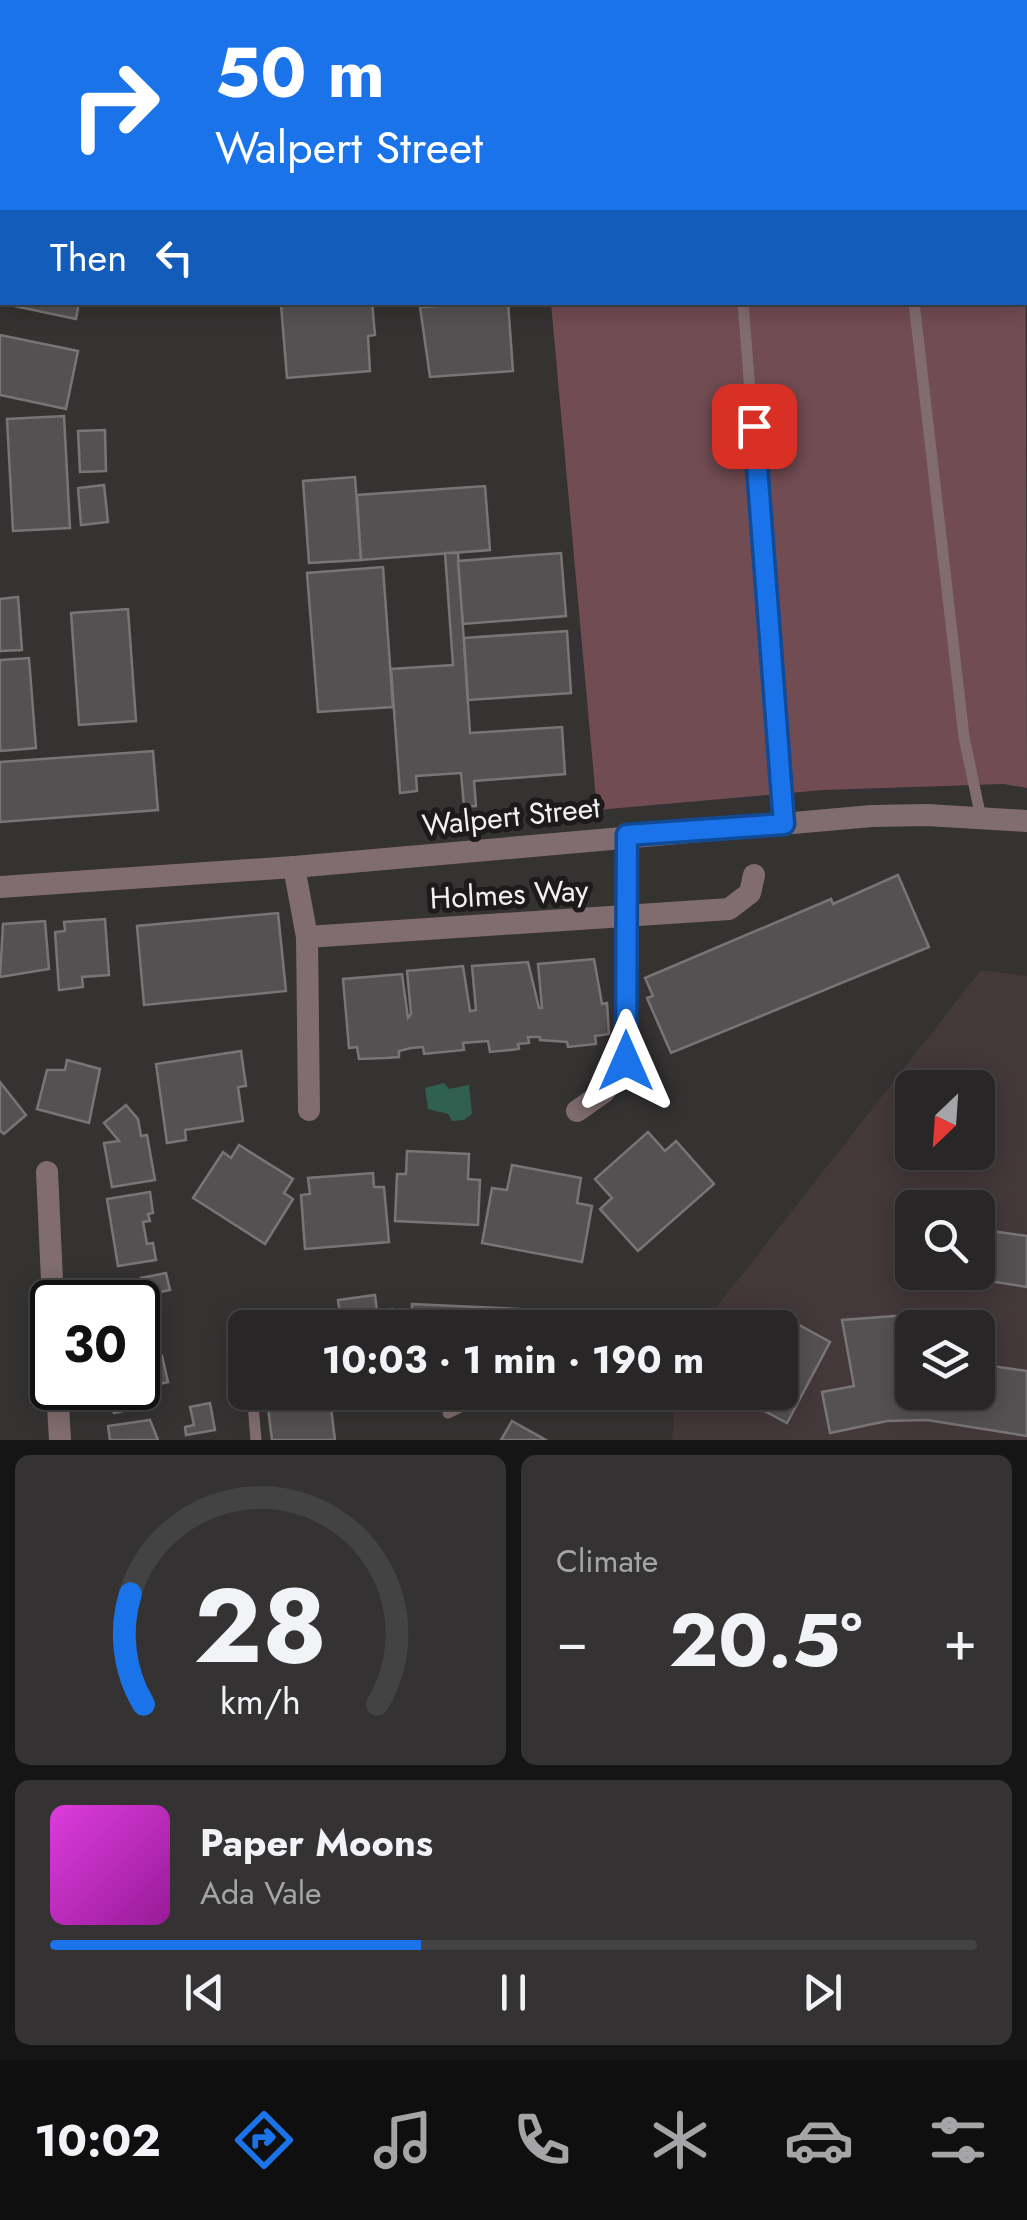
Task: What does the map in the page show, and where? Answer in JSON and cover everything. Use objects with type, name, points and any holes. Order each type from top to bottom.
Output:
[{"type":"street","name":"Walpert Street","points":[[0,888],[294,867],[872,816],[1027,822]]},
{"type":"street","points":[[577,1111],[604,1092],[626,1061],[627,835]]},
{"type":"street","points":[[294,867],[307,937],[308,1110]]},
{"type":"street","name":"Holmes Way","points":[[307,937],[729,910],[750,893],[754,875]]},
{"type":"street","points":[[47,1172],[52,1280]]},
{"type":"street","points":[[58,1410],[60,1440]]},
{"type":"lane","points":[[743,305],[784,824]]},
{"type":"lane","points":[[914,305],[964,737],[981,818]]},
{"type":"lane","points":[[254,1410],[256,1440]]},
{"type":"lane","points":[[448,1413],[454,1410]]},
{"type":"shaded area","points":[[551,305],[1026,305],[1027,788],[1004,784],[823,790],[597,810]]},
{"type":"shaded area","points":[[981,970],[1027,976],[1027,1440],[672,1440],[675,1410],[798,1410],[798,1310],[714,1310],[895,1080],[895,1170],[995,1170],[995,1070],[903,1070]]},
{"type":"shaded area","points":[[444,1083],[449,1089],[469,1085],[472,1114],[464,1120],[452,1121],[448,1114],[428,1109],[425,1088]]},
{"type":"building","points":[[10,305],[78,305],[76,319]]},
{"type":"building","points":[[281,305],[372,305],[375,335],[368,336],[370,371],[287,378]]},
{"type":"building","points":[[508,305],[513,371],[430,377],[420,307]]},
{"type":"building","points":[[0,335],[78,351],[66,409],[0,395]]},
{"type":"building","points":[[64,416],[70,528],[13,531],[7,419]]},
{"type":"building","points":[[105,430],[106,471],[80,472],[78,431]]},
{"type":"building","points":[[355,477],[361,560],[309,563],[303,481]]},
{"type":"building","points":[[104,485],[108,522],[81,525],[78,488]]},
{"type":"building","points":[[485,486],[490,550],[361,560],[357,495]]},
{"type":"building","points":[[445,553],[458,553],[470,733],[562,727],[565,774],[474,781],[476,806],[464,807],[461,773],[416,776],[417,791],[400,793],[391,669],[453,665]]},
{"type":"building","points":[[561,553],[566,616],[463,624],[458,561]]},
{"type":"building","points":[[383,567],[393,707],[318,712],[307,573]]},
{"type":"building","points":[[18,597],[22,650],[0,651],[0,599]]},
{"type":"building","points":[[128,609],[136,721],[79,725],[71,613]]},
{"type":"building","points":[[567,631],[571,693],[468,700],[464,638]]},
{"type":"building","points":[[29,658],[36,748],[0,751],[0,660]]},
{"type":"building","points":[[153,751],[158,810],[0,822],[0,762]]},
{"type":"building","points":[[898,875],[929,947],[671,1053],[647,998],[653,996],[645,978],[831,899],[833,904]]},
{"type":"building","points":[[278,913],[286,991],[144,1005],[137,926]]},
{"type":"building","points":[[105,919],[109,975],[82,977],[83,987],[59,990],[55,932],[65,931],[64,922]]},
{"type":"building","points":[[45,921],[49,969],[0,977],[3,924]]},
{"type":"building","points":[[594,959],[602,1004],[607,1003],[609,1034],[595,1036],[596,1044],[568,1047],[567,1042],[528,1037],[529,1043],[518,1044],[519,1049],[490,1052],[488,1041],[463,1043],[464,1050],[424,1054],[423,1047],[411,1048],[399,1051],[399,1057],[359,1059],[357,1047],[349,1048],[343,979],[402,974],[408,1018],[411,1014],[407,971],[463,966],[470,1011],[476,1010],[472,966],[528,962],[542,1008],[538,964]]},
{"type":"building","points":[[241,1051],[246,1086],[238,1087],[243,1121],[185,1130],[186,1140],[167,1143],[156,1064]]},
{"type":"building","points":[[67,1060],[100,1069],[89,1123],[37,1109],[47,1070],[65,1070]]},
{"type":"building","points":[[0,1082],[26,1115],[4,1134],[0,1131]]},
{"type":"building","points":[[126,1105],[138,1119],[141,1136],[147,1135],[155,1180],[112,1187],[104,1143],[119,1141],[104,1123]]},
{"type":"building","points":[[648,1132],[665,1151],[676,1141],[714,1184],[638,1251],[600,1209],[612,1198],[595,1179]]},
{"type":"building","points":[[239,1145],[293,1179],[284,1193],[293,1199],[265,1244],[193,1198],[223,1152],[231,1158]]},
{"type":"building","points":[[407,1151],[469,1154],[468,1179],[480,1180],[478,1225],[395,1221],[397,1174],[406,1174]]},
{"type":"building","points":[[512,1165],[581,1178],[577,1203],[592,1206],[582,1262],[482,1243],[492,1188],[507,1190]]},
{"type":"building","points":[[373,1173],[374,1187],[384,1187],[389,1242],[305,1249],[301,1195],[310,1194],[308,1178]]},
{"type":"building","points":[[150,1192],[153,1213],[148,1214],[150,1221],[143,1222],[147,1244],[153,1243],[156,1260],[118,1266],[107,1199]]},
{"type":"building","points":[[995,1231],[1027,1236],[1027,1287],[995,1282]]},
{"type":"building","points":[[166,1273],[170,1290],[160,1292],[160,1280],[141,1278]]},
{"type":"building","points":[[375,1295],[377,1310],[339,1310],[338,1300]]},
{"type":"building","points":[[412,1304],[518,1309],[518,1310],[412,1310]]},
{"type":"building","points":[[895,1316],[895,1410],[995,1410],[995,1366],[1027,1371],[1027,1436],[927,1420],[887,1421],[830,1433],[822,1392],[854,1386],[842,1320]]},
{"type":"building","points":[[798,1324],[830,1342],[798,1402]]},
{"type":"building","points":[[160,1356],[162,1356],[168,1382],[160,1384]]},
{"type":"building","points":[[210,1403],[215,1430],[186,1435],[185,1427],[194,1425],[190,1407]]},
{"type":"building","points":[[268,1410],[331,1410],[335,1440],[272,1440]]},
{"type":"building","points":[[763,1410],[794,1410],[787,1423]]},
{"type":"building","points":[[150,1420],[158,1440],[110,1440],[108,1426]]},
{"type":"building","points":[[512,1421],[546,1440],[501,1440]]},
{"type":"route","points":[[626,1061],[627,835],[784,824],[754,426]]}]
